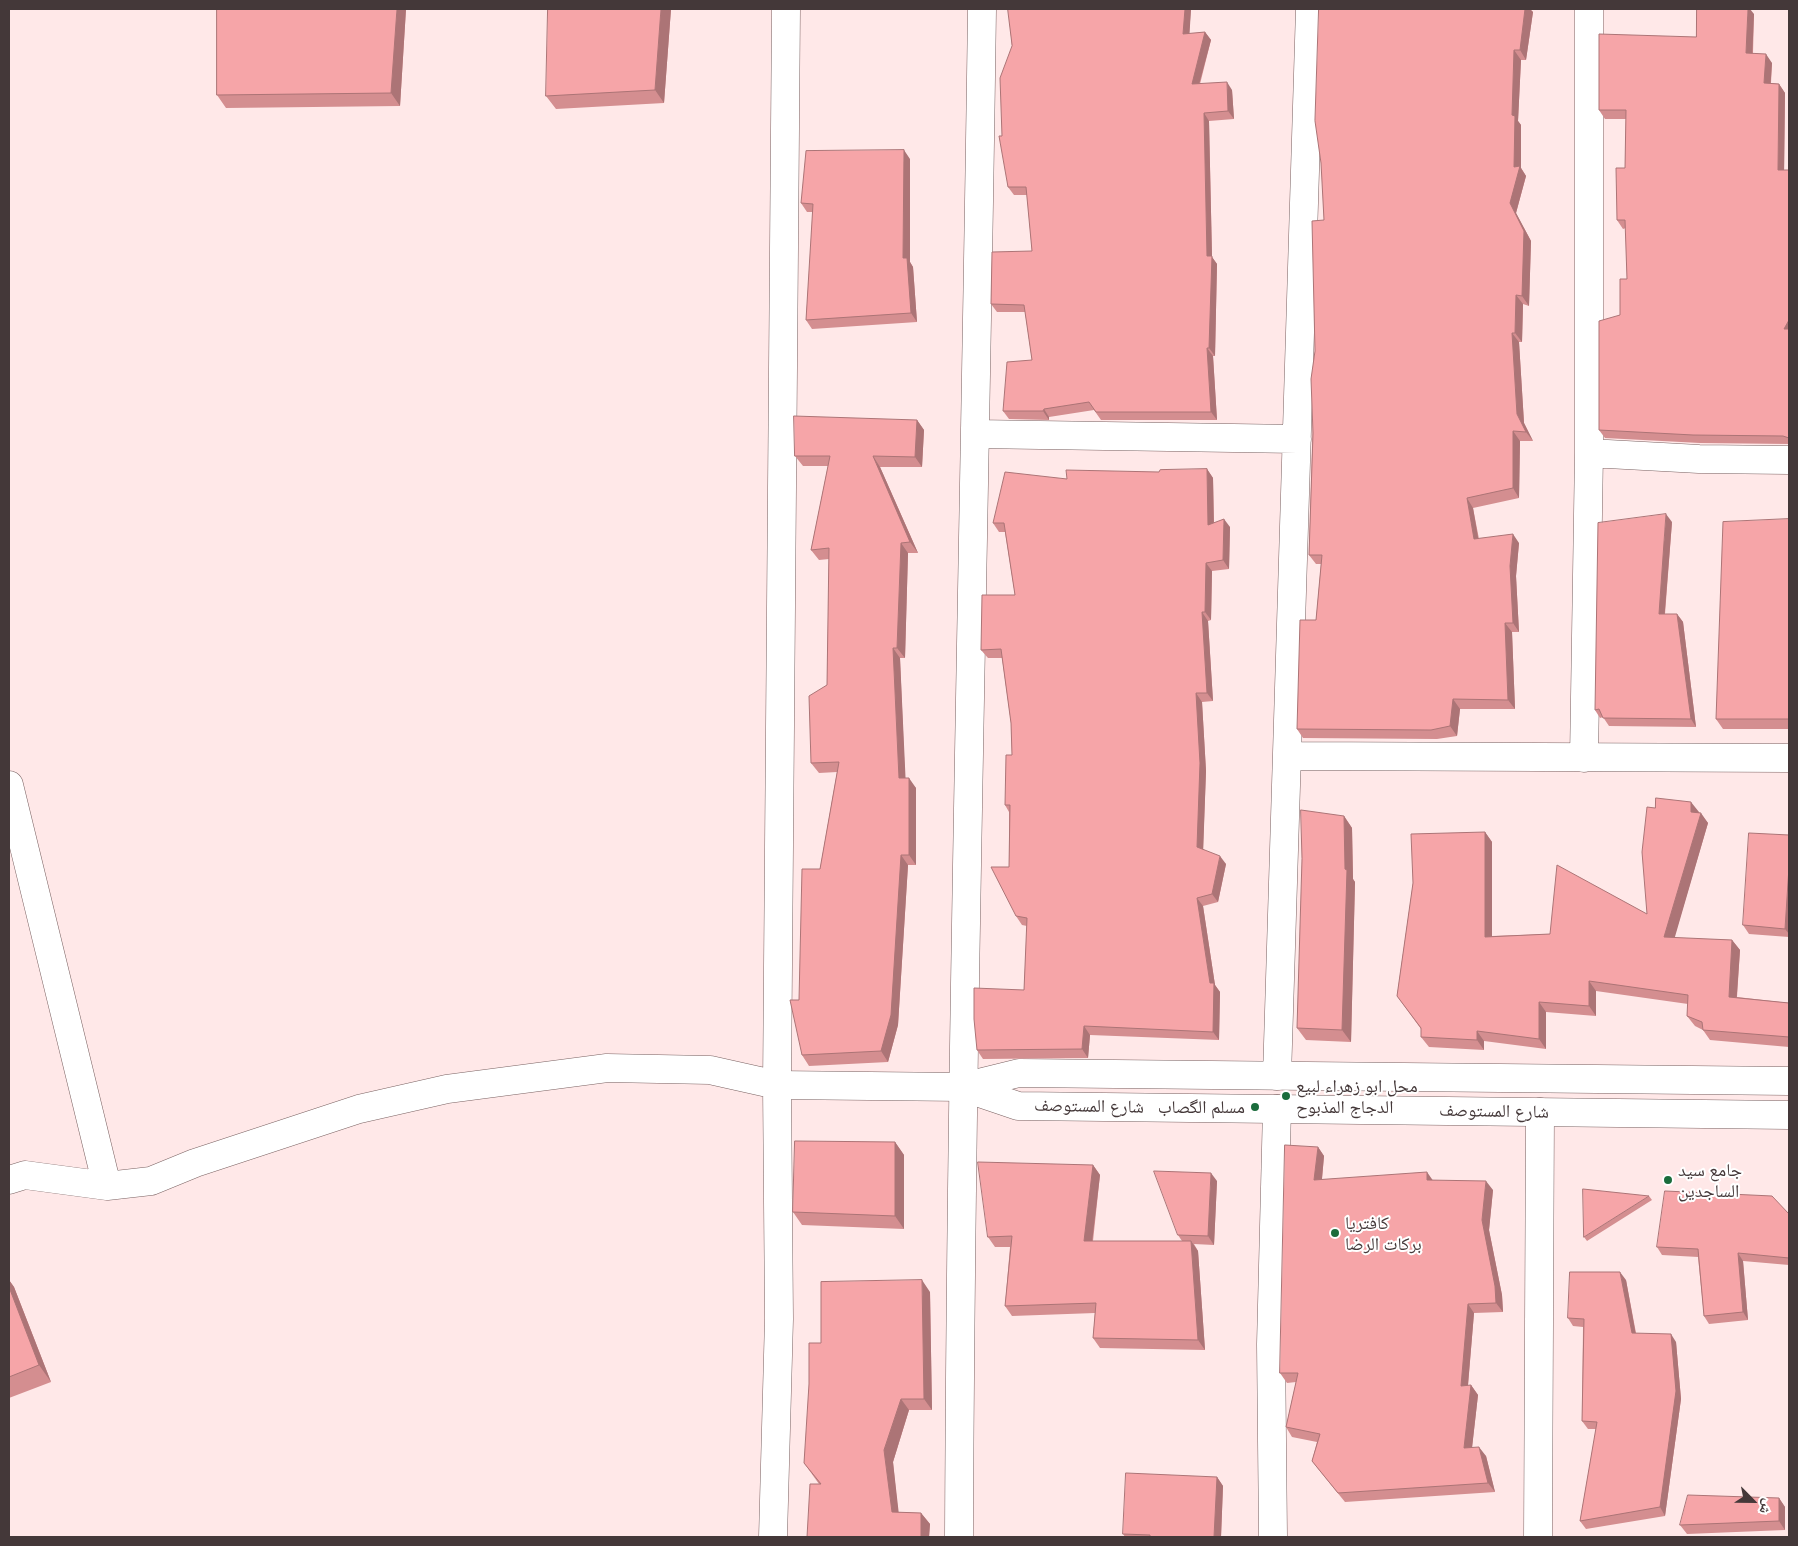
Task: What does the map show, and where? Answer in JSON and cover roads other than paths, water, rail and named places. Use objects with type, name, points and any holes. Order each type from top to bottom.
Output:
[{"type":"street","points":[[774,1537],[779,1319],[777,1085],[786,9]]},
{"type":"street","points":[[959,1537],[962,1087],[976,434],[982,9]]},
{"type":"street","points":[[1273,1537],[1271,1344],[1277,1076],[1310,9]]},
{"type":"street","points":[[1584,758],[1589,453],[1589,9]]},
{"type":"street","points":[[976,434],[1297,439]]},
{"type":"street","points":[[1589,453],[1699,459],[1789,460]]},
{"type":"street","points":[[1288,756],[1789,758]]},
{"type":"street","points":[[9,785],[106,1186]]},
{"type":"street","name":"شارع المستوصف","points":[[9,1180],[26,1175],[106,1186],[151,1181],[195,1163],[359,1109],[456,1088],[607,1068],[710,1070],[777,1085],[962,1087],[1019,1073],[1789,1081]]},
{"type":"street","name":"شارع المستوصف","points":[[962,1087],[1018,1106],[1789,1115]]},
{"type":"street","points":[[1538,1537],[1540,1112]]},
{"type":"place","name":"محل ابو زهراء لبيع الدجاج المذبوح","points":[[1286,1096]]},
{"type":"place","name":"مسلم الگصاب","points":[[1255,1107]]},
{"type":"place","name":"جامع سيد الساجدين","points":[[1668,1180]]},
{"type":"place","name":"كافتريا بركات الرضا","points":[[1335,1233]]}]
